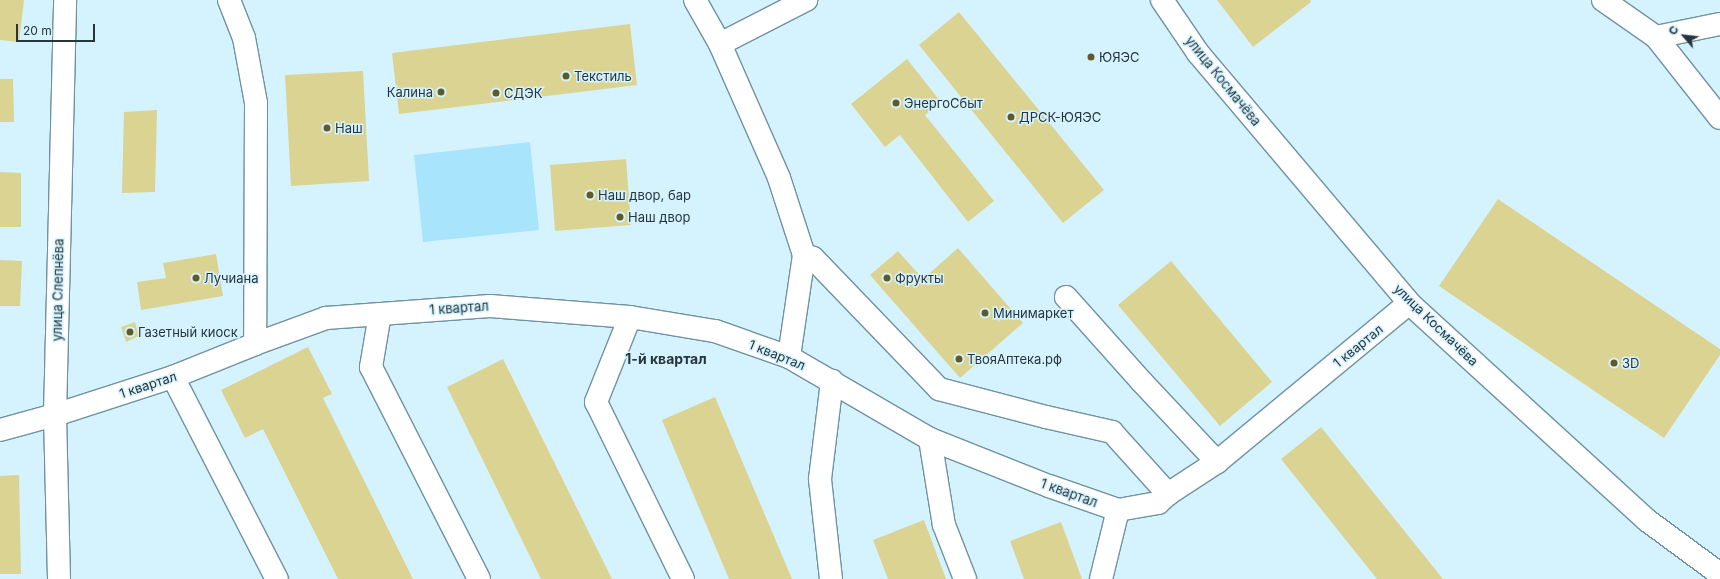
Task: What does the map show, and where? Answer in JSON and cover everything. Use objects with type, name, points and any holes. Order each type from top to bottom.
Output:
[{"type":"street","name":"улица Слепнёва","points":[[59,579],[55,415],[65,0]]},
{"type":"street","points":[[229,0],[244,38],[256,103],[255,344]]},
{"type":"street","points":[[695,0],[720,44],[779,178],[804,255],[789,357]]},
{"type":"street","points":[[720,44],[803,0]]},
{"type":"street","name":"улица Космачёва","points":[[1162,0],[1198,53],[1409,304],[1648,521],[1720,574]]},
{"type":"street","points":[[1603,0],[1656,37],[1720,118]]},
{"type":"street","points":[[1656,37],[1720,24]]},
{"type":"street","points":[[804,255],[813,258],[939,389],[1046,417],[1112,432],[1168,494]]},
{"type":"street","points":[[1066,297],[1142,382],[1217,462]]},
{"type":"street","name":"1 квартал","points":[[0,430],[55,415],[172,377],[326,318],[490,306],[630,317],[715,331],[789,357],[930,439],[1048,486],[1118,510],[1158,503],[1168,494],[1217,462],[1409,304]]},
{"type":"street","points":[[380,314],[371,368],[479,579]]},
{"type":"street","points":[[630,317],[596,402],[683,579]]},
{"type":"street","points":[[172,377],[277,579]]},
{"type":"street","points":[[831,579],[820,479],[832,381]]},
{"type":"street","points":[[930,439],[944,524],[965,579]]},
{"type":"street","points":[[1101,579],[1118,510]]},
{"type":"shaded area","points":[[530,142],[539,230],[423,242],[414,155]]},
{"type":"building","points":[[0,0],[24,0],[19,42],[0,40]]},
{"type":"building","points":[[1217,0],[1310,0],[1311,2],[1253,47]]},
{"type":"building","points":[[959,12],[1104,190],[1063,223],[919,45]]},
{"type":"building","points":[[630,24],[637,85],[399,114],[392,53]]},
{"type":"building","points":[[907,59],[941,102],[925,115],[994,201],[968,222],[900,135],[885,147],[851,104]]},
{"type":"building","points":[[363,71],[369,181],[291,186],[285,75]]},
{"type":"building","points":[[0,79],[13,79],[14,122],[0,122]]},
{"type":"building","points":[[157,110],[155,192],[122,193],[124,112]]},
{"type":"building","name":"Наш двор, бар","points":[[626,159],[631,225],[555,231],[550,165]]},
{"type":"building","points":[[0,172],[21,173],[21,227],[0,227]]},
{"type":"building","points":[[1498,199],[1720,349],[1720,355],[1664,438],[1439,286]]},
{"type":"building","points":[[958,248],[1023,323],[960,378],[870,275],[898,251],[923,279]]},
{"type":"building","points":[[216,254],[223,296],[141,310],[137,282],[166,278],[163,263]]},
{"type":"building","points":[[0,260],[22,261],[20,306],[0,306]]},
{"type":"building","points":[[1171,261],[1272,382],[1220,426],[1118,305]]},
{"type":"building","name":"Газетный киоск","points":[[135,322],[139,336],[126,342],[121,327]]},
{"type":"building","points":[[308,347],[332,394],[323,398],[413,579],[338,579],[263,429],[245,438],[221,390]]},
{"type":"building","points":[[503,359],[612,579],[541,579],[447,387]]},
{"type":"building","points":[[715,397],[792,579],[729,579],[662,420]]},
{"type":"building","points":[[1321,427],[1443,579],[1377,579],[1281,459]]},
{"type":"building","points":[[19,475],[21,574],[0,574],[0,476]]},
{"type":"building","points":[[924,520],[946,579],[888,579],[873,540]]},
{"type":"building","points":[[1061,522],[1082,579],[1024,579],[1010,541]]},
{"type":"place","name":"ЮЯЭС","points":[[1091,57]]},
{"type":"place","name":"Текстиль","points":[[566,76]]},
{"type":"place","name":"Калина","points":[[441,92]]},
{"type":"place","name":"СДЭК","points":[[496,93]]},
{"type":"place","name":"ЭнергоСбыт","points":[[896,103]]},
{"type":"place","name":"ДРСК-ЮЯЭС","points":[[1011,117]]},
{"type":"place","name":"Наш","points":[[327,128]]},
{"type":"place","name":"Наш двор, бар","points":[[590,195]]},
{"type":"place","name":"Наш двор","points":[[620,217]]},
{"type":"place","name":"Лучиана","points":[[196,278]]},
{"type":"place","name":"Фрукты","points":[[887,278]]},
{"type":"place","name":"Минимаркет","points":[[985,313]]},
{"type":"place","name":"Газетный киоск","points":[[130,332]]},
{"type":"place","name":"ТвояАптека.рф","points":[[959,359]]},
{"type":"place","name":"3D","points":[[1614,363]]},
{"type":"district","name":"1-й квартал","points":[[666,359]]}]
